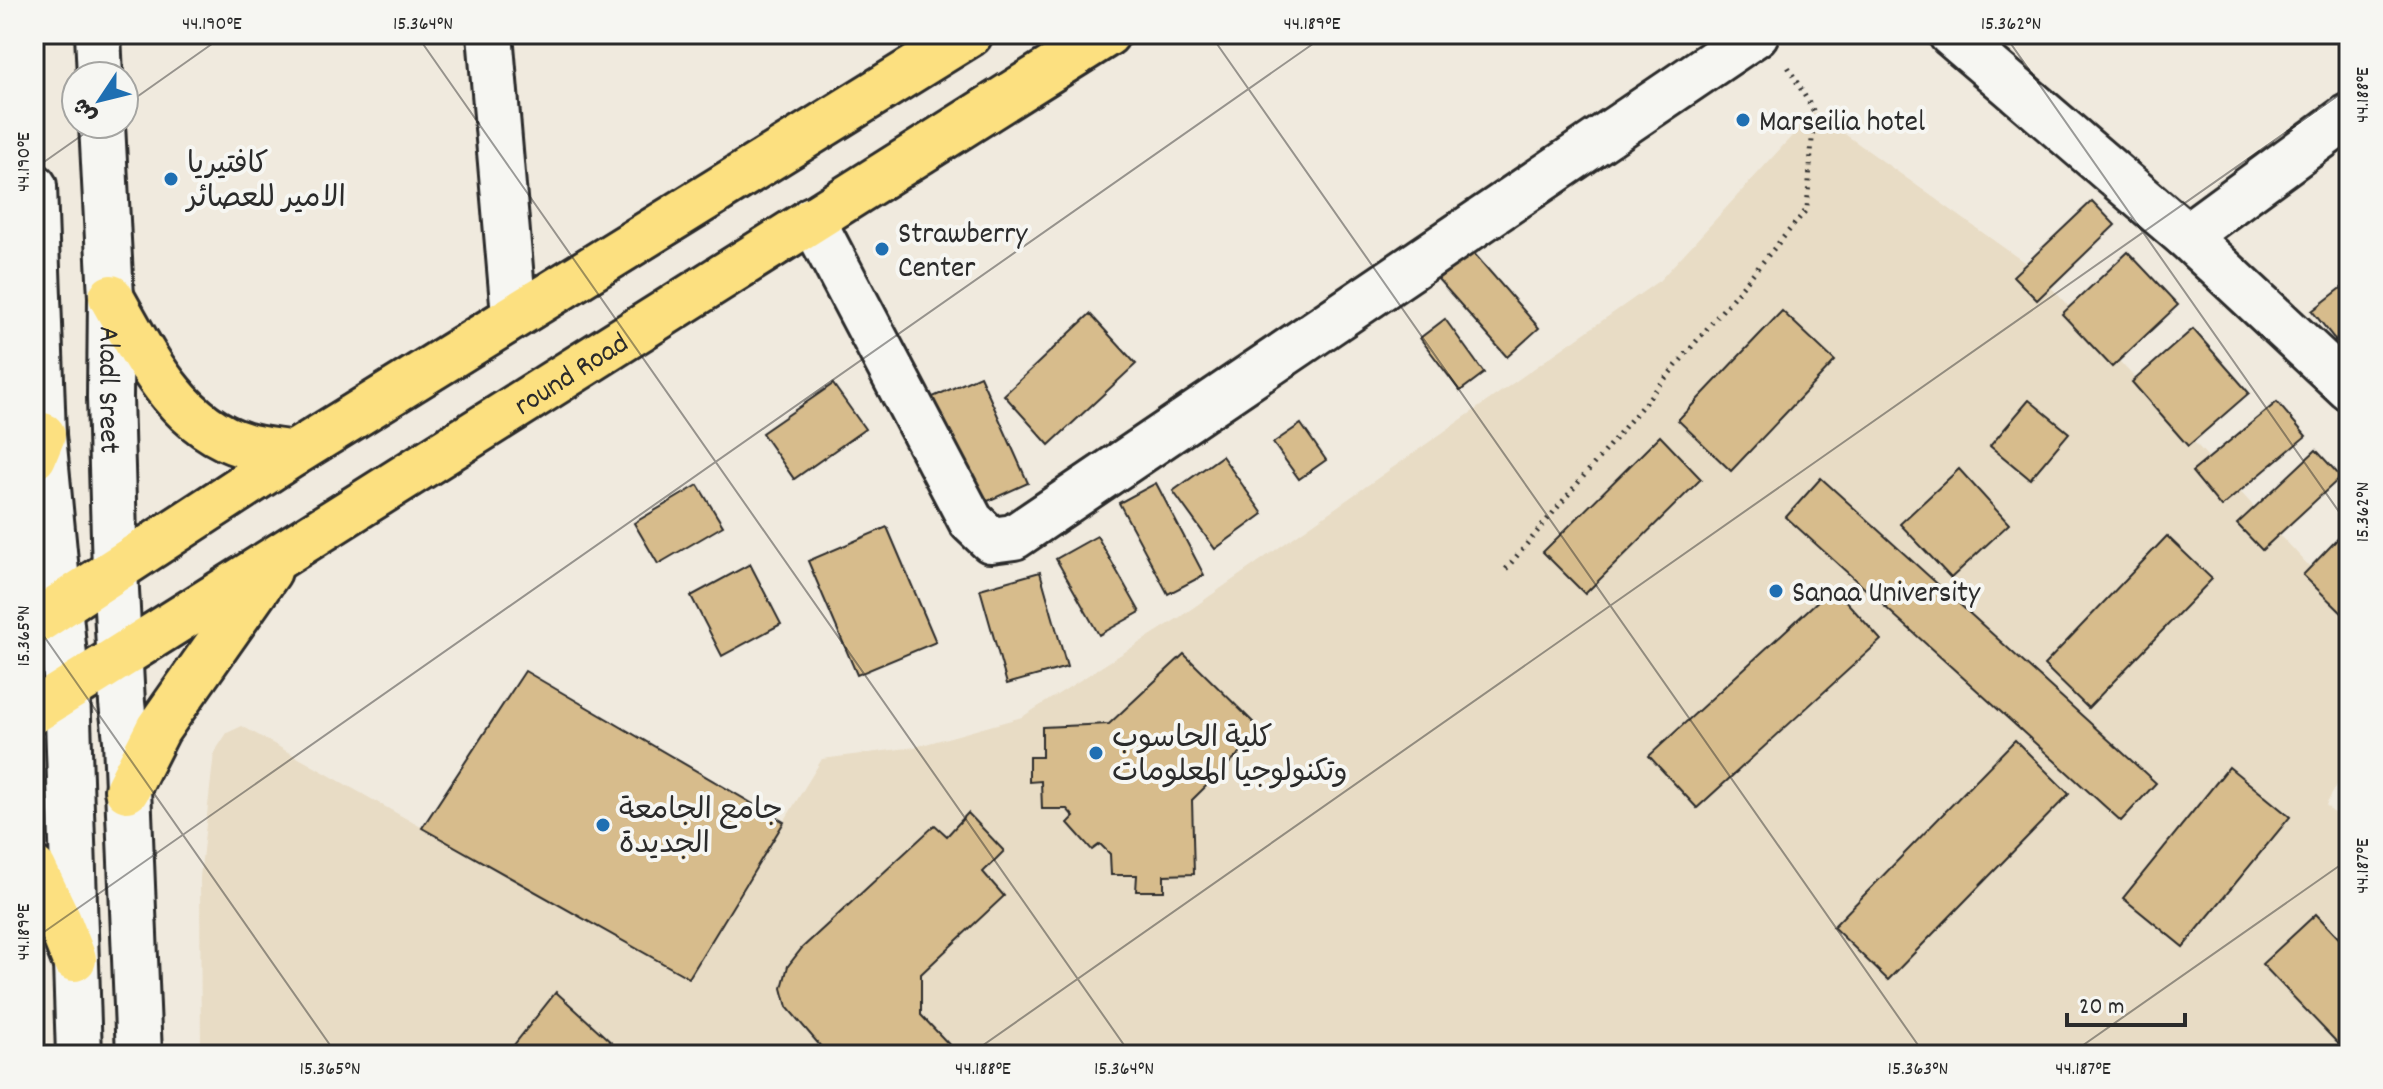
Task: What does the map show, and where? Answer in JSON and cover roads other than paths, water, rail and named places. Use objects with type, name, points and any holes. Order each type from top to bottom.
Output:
[{"type":"main road","points":[[47,614],[514,315],[970,34]]},
{"type":"main road","name":"round Road","points":[[51,700],[1107,34]]},
{"type":"main road","points":[[111,297],[157,378],[199,423],[242,445],[293,454]]},
{"type":"main road","points":[[127,790],[158,729],[281,555]]},
{"type":"main road","points":[[34,869],[74,959]]},
{"type":"street","points":[[98,34],[99,60]]},
{"type":"street","points":[[490,34],[514,315]]},
{"type":"street","points":[[1951,34],[2186,236],[2349,388]]},
{"type":"street","points":[[812,219],[971,521],[991,540],[1014,537],[1770,47]]},
{"type":"street","points":[[2186,236],[2349,116]]},
{"type":"street","name":"Aladl Sreet","points":[[103,140],[111,297],[110,397],[115,571],[139,1055]]},
{"type":"street","points":[[34,186],[38,446],[51,700],[74,959],[79,1055]]},
{"type":"place","name":"Marseilia hotel","points":[[1743,120]]},
{"type":"place","name":"كافتيريا الامير للعصائر","points":[[171,179]]},
{"type":"place","name":"Strawberry Center","points":[[882,249]]},
{"type":"place","name":"Sanaa University","points":[[1776,591]]},
{"type":"place","name":"كلية الحاسوب وتكنولوجيا المعلومات","points":[[1096,753]]},
{"type":"place","name":"جامع الجامعة الجديدة","points":[[603,825]]}]
